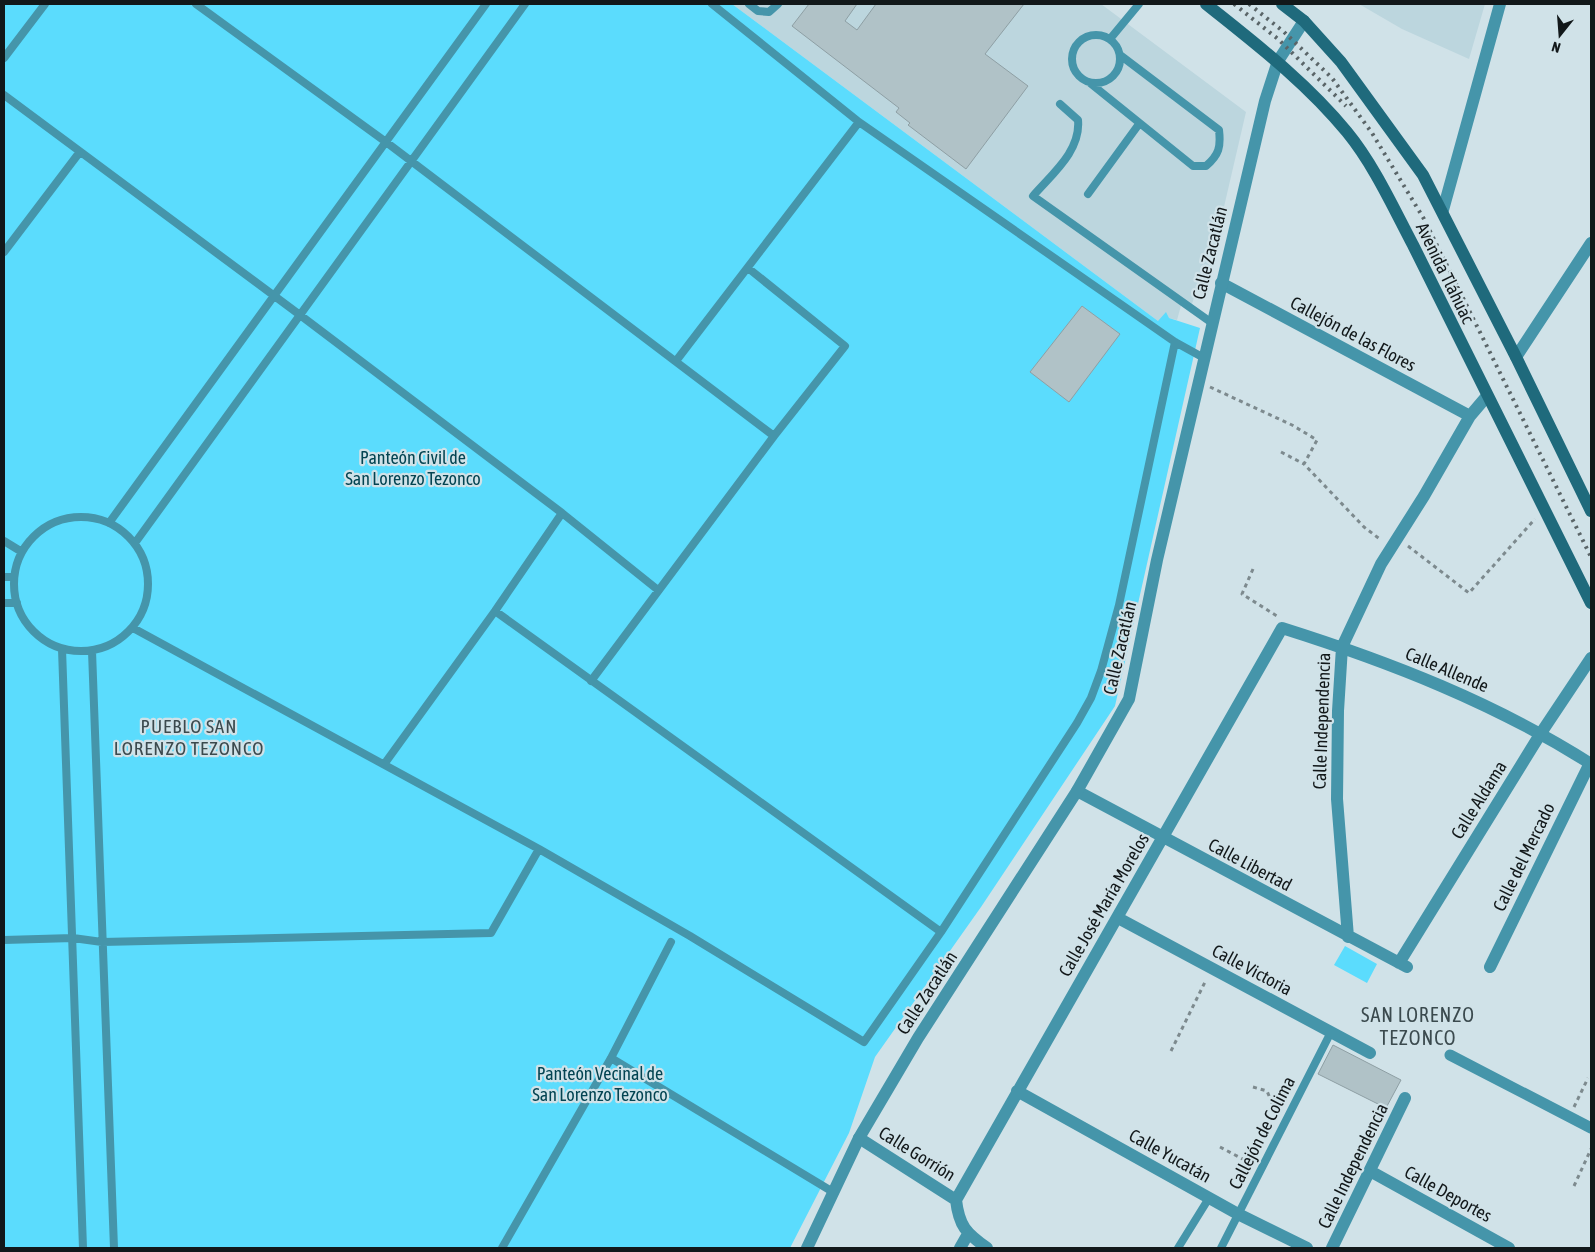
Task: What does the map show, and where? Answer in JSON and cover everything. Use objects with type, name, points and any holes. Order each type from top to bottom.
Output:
[{"type":"main road","name":"Avenida Tláhuac","points":[[1206,4],[1278,60],[1348,134],[1387,195],[1591,603]]},
{"type":"main road","name":"Avenida Tláhuac","points":[[1282,4],[1304,21],[1341,62],[1423,175],[1443,210],[1591,511]]},
{"type":"street","points":[[1443,210],[1500,4]]},
{"type":"street","name":"Calle Zacatlán","points":[[807,1248],[859,1138],[918,1038],[1077,791],[1129,699],[1157,560],[1265,101],[1278,60],[1304,21]]},
{"type":"street","points":[[1516,357],[1591,243]]},
{"type":"street","name":"Callejón de las Flores","points":[[1221,283],[1470,416]]},
{"type":"street","name":"Calle Independencia","points":[[1348,937],[1337,799],[1342,647],[1381,564],[1470,416],[1487,396]]},
{"type":"street","name":"Calle Allende","points":[[1282,628],[1342,647],[1456,690],[1541,733],[1590,763]]},
{"type":"street","name":"Calle José María Morelos","points":[[956,1200],[1282,628]]},
{"type":"street","name":"Calle Aldama","points":[[1403,965],[1541,733],[1591,658]]},
{"type":"street","name":"Calle del Mercado","points":[[1490,966],[1590,763]]},
{"type":"street","name":"Calle Libertad","points":[[1077,791],[1403,965]]},
{"type":"street","name":"Calle Victoria","points":[[1118,918],[1370,1053]]},
{"type":"street","points":[[1450,1056],[1591,1128]]},
{"type":"street","name":"Calle Yucatán","points":[[1017,1091],[1238,1214],[1307,1248]]},
{"type":"street","name":"Calle Independencia","points":[[1332,1248],[1405,1098]]},
{"type":"street","name":"Calle Gorrión","points":[[859,1138],[956,1200],[958,1218],[968,1234],[987,1248]]},
{"type":"street","name":"Calle Deportes","points":[[1370,1170],[1509,1248]]},
{"type":"street","points":[[960,1248],[968,1234]]},
{"type":"lane","points":[[4,58],[44,4]]},
{"type":"lane","points":[[196,4],[386,142],[774,436]]},
{"type":"lane","points":[[109,523],[486,4]]},
{"type":"lane","points":[[135,543],[525,4]]},
{"type":"lane","points":[[712,4],[859,122],[1175,342],[1204,358]]},
{"type":"lane","points":[[749,4],[758,11],[769,12],[778,4]]},
{"type":"lane","points":[[1110,40],[1139,4]]},
{"type":"lane","points":[[1092,35],[1101,35],[1110,40],[1116,46],[1120,56],[1120,65],[1116,74],[1109,81],[1100,84],[1081,80],[1074,72],[1071,63],[1071,54],[1075,45],[1092,35]]},
{"type":"lane","points":[[1090,83],[1194,166],[1206,166],[1217,156],[1221,144],[1220,130],[1120,56]]},
{"type":"lane","points":[[4,95],[79,153],[300,314],[562,513],[658,590]]},
{"type":"lane","points":[[1060,104],[1078,120],[1079,132],[1074,148],[1033,196],[1212,323]]},
{"type":"lane","points":[[676,361],[859,122]]},
{"type":"lane","points":[[1088,194],[1139,124]]},
{"type":"lane","points":[[5,247],[79,153]]},
{"type":"lane","points":[[591,681],[774,436],[845,346],[748,268]]},
{"type":"lane","points":[[133,628],[385,763],[539,849],[690,936],[864,1042],[940,932],[1077,723],[1091,698],[1120,605],[1175,342]]},
{"type":"lane","points":[[385,763],[495,611],[562,513]]},
{"type":"lane","points":[[84,517],[109,523],[135,543],[146,566],[149,592],[146,605],[133,628],[115,643],[92,651],[62,649],[47,642],[34,632],[23,618],[16,603],[14,577],[22,552],[38,533],[60,520],[84,517]]},
{"type":"lane","points":[[4,541],[22,552]]},
{"type":"lane","points":[[4,577],[14,577]]},
{"type":"lane","points":[[4,603],[16,603]]},
{"type":"lane","points":[[495,611],[940,932]]},
{"type":"lane","points":[[62,649],[84,1248]]},
{"type":"lane","points":[[92,651],[114,1248]]},
{"type":"lane","points":[[4,940],[73,938],[102,942],[491,933],[539,849]]},
{"type":"lane","points":[[502,1248],[611,1058],[671,942]]},
{"type":"lane","name":"Callejón de Colima","points":[[1221,1248],[1331,1032]]},
{"type":"lane","points":[[611,1058],[833,1192]]},
{"type":"lane","points":[[1178,1248],[1209,1198]]},
{"type":"path","points":[[1199,381],[1292,425],[1317,440],[1304,464]]},
{"type":"path","points":[[1281,452],[1304,464],[1364,527],[1395,543],[1469,593],[1544,509]]},
{"type":"path","points":[[1253,568],[1242,594],[1278,617],[1282,628]]},
{"type":"path","points":[[1171,1051],[1212,968]]},
{"type":"path","points":[[1569,1117],[1588,1078]]},
{"type":"path","points":[[1253,1088],[1267,1091],[1272,1103],[1290,1112]]},
{"type":"path","points":[[1220,1147],[1261,1169]]},
{"type":"path","points":[[1574,1186],[1591,1149]]},
{"type":"shaded area","points":[[732,4],[1101,4],[1246,112],[1204,293],[1196,291],[1192,304],[1182,302],[1177,320],[1169,318],[1158,321]]},
{"type":"shaded area","points":[[1359,4],[1485,4],[1469,59],[1402,29]]},
{"type":"green space","name":"Panteón Civil de San Lorenzo Tezonco","points":[[4,4],[732,4],[1158,321],[1166,312],[1169,318],[1200,328],[1115,706],[981,907],[875,1057],[849,1133],[790,1248],[4,1248]]},
{"type":"green space","points":[[1345,946],[1377,964],[1367,983],[1334,965]]},
{"type":"building","points":[[809,4],[857,4],[845,21],[857,30],[876,4],[1024,4],[985,54],[1028,86],[966,169],[908,125],[910,123],[896,112],[899,108],[792,26]]},
{"type":"building","points":[[1082,306],[1120,334],[1069,402],[1030,372]]},
{"type":"building","points":[[1333,1045],[1401,1080],[1386,1108],[1318,1074]]},
{"type":"railway","points":[[1234,4],[1278,39],[1346,106]]},
{"type":"railway","points":[[1249,4],[1284,32],[1332,78],[1372,133],[1424,219],[1591,557]]},
{"type":"district","name":"PUEBLO SAN LORENZO TEZONCO","points":[[189,737]]},
{"type":"district","name":"SAN LORENZO TEZONCO","points":[[1418,1026]]},
{"type":"park label","name":"Panteón Vecinal de San Lorenzo Tezonco","points":[[600,1084]]}]
